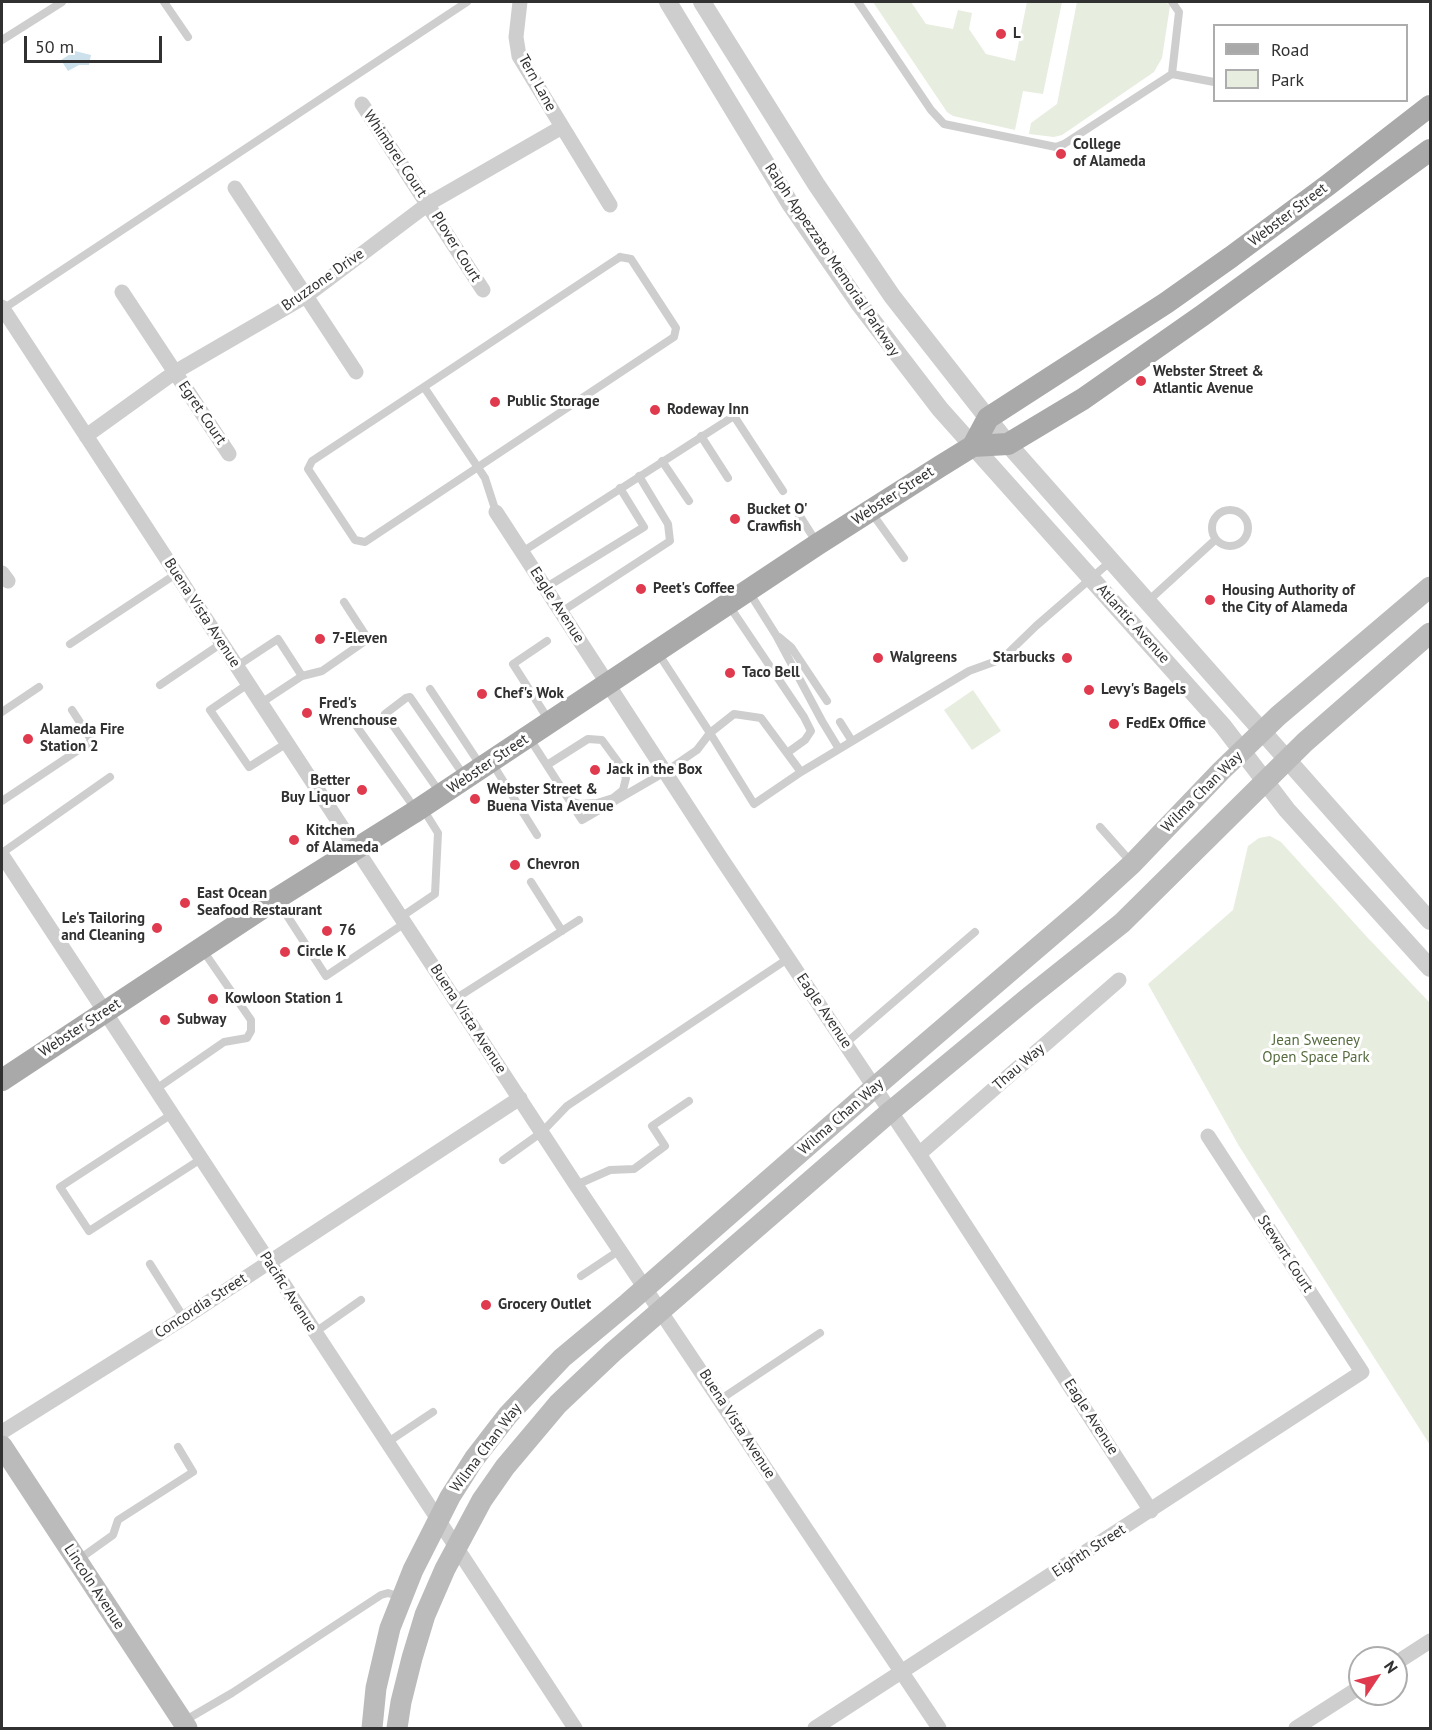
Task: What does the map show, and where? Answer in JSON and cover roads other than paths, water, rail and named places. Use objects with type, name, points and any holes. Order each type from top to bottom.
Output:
[{"type":"main road","name":"Webster Street","points":[[973,446],[988,418],[1166,303],[1231,257],[1431,106]]},
{"type":"main road","name":"Webster Street","points":[[2,1080],[276,899],[441,795],[818,544],[973,446],[1008,444],[1083,399],[1431,150]]},
{"type":"main road","name":"Wilma Chan Way","points":[[372,1728],[376,1688],[390,1628],[413,1570],[450,1497],[474,1459],[508,1415],[562,1358],[1132,864],[1262,732],[1431,586]]},
{"type":"main road","name":"Wilma Chan Way","points":[[398,1728],[401,1702],[425,1615],[482,1500],[530,1435],[574,1389],[891,1111],[1122,923],[1287,760],[1431,633]]},
{"type":"main road","name":"Lincoln Avenue","points":[[2,1446],[185,1725]]},
{"type":"street","name":"Tern Lane","points":[[520,2],[516,37],[519,56],[610,205]]},
{"type":"street","name":"Ralph Appezzato Memorial Parkway","points":[[668,2],[804,225],[899,358],[940,410],[973,446]]},
{"type":"street","name":"Ralph Appezzato Memorial Parkway","points":[[702,2],[816,184],[892,296],[988,418]]},
{"type":"street","name":"Whimbrel Court","points":[[362,104],[428,204]]},
{"type":"street","name":"Bruzzone Drive","points":[[86,436],[175,372],[306,296],[428,204],[562,127]]},
{"type":"street","points":[[235,188],[356,372]]},
{"type":"street","name":"Plover Court","points":[[428,204],[483,290]]},
{"type":"street","name":"Egret Court","points":[[122,292],[230,454]]},
{"type":"street","name":"Buena Vista Avenue","points":[[2,308],[576,1185],[621,1249],[939,1728]]},
{"type":"street","name":"Atlantic Avenue","points":[[988,418],[1008,444],[1147,602],[1431,921]]},
{"type":"street","name":"Atlantic Avenue","points":[[973,446],[1224,726],[1287,810],[1431,968]]},
{"type":"street","name":"Eagle Avenue","points":[[496,512],[665,772],[891,1111],[1151,1511]]},
{"type":"street","name":"Pacific Avenue","points":[[3,861],[105,1011],[575,1728]]},
{"type":"street","name":"Thau Way","points":[[919,1154],[1119,980]]},
{"type":"street","name":"Concordia Street","points":[[2,1432],[184,1318],[520,1098]]},
{"type":"street","name":"Stewart Court","points":[[1208,1136],[1362,1372]]},
{"type":"street","name":"Eighth Street","points":[[815,1728],[1362,1372]]},
{"type":"street","points":[[1408,1655],[1431,1641]]},
{"type":"street","points":[[1296,1728],[1348,1695]]},
{"type":"lane","points":[[2,40],[62,2]]},
{"type":"lane","points":[[164,2],[188,37]]},
{"type":"lane","points":[[2,308],[467,2]]},
{"type":"lane","points":[[858,2],[931,110],[944,124],[1056,147],[1172,74],[1213,82]]},
{"type":"lane","points":[[1172,2],[1179,12]]},
{"type":"lane","points":[[1172,74],[1181,2]]},
{"type":"lane","points":[[620,257],[631,259],[676,328],[674,337],[478,468],[365,542],[355,540],[308,469],[312,461],[424,387],[620,257]]},
{"type":"lane","points":[[424,387],[485,478],[496,512]]},
{"type":"lane","points":[[522,552],[662,460],[734,416],[783,491]]},
{"type":"lane","points":[[701,436],[728,478]]},
{"type":"lane","points":[[662,460],[689,501]]},
{"type":"lane","points":[[561,612],[670,541],[668,524],[639,476]]},
{"type":"lane","points":[[545,588],[644,527],[620,488]]},
{"type":"lane","points":[[795,510],[818,544]]},
{"type":"lane","points":[[1224,510],[1231,510],[1244,516],[1248,530],[1242,543],[1228,547],[1215,540],[1211,527],[1218,514],[1224,510]]},
{"type":"lane","points":[[870,511],[904,558]]},
{"type":"lane","points":[[1147,602],[1215,540]]},
{"type":"lane","points":[[657,652],[754,804],[801,772],[969,671],[1002,659],[1111,561]]},
{"type":"lane","points":[[70,644],[176,574]]},
{"type":"lane","points":[[749,591],[839,749]]},
{"type":"lane","points":[[261,704],[302,676],[322,671],[368,639],[344,602]]},
{"type":"lane","points":[[728,605],[804,717],[811,731],[806,740],[787,753]]},
{"type":"lane","points":[[776,635],[791,646],[827,701]]},
{"type":"lane","points":[[237,666],[278,639],[302,676]]},
{"type":"lane","points":[[547,641],[513,664],[550,723]]},
{"type":"lane","points":[[160,685],[222,643]]},
{"type":"lane","points":[[248,684],[210,710],[249,767],[287,743]]},
{"type":"lane","points":[[2,712],[39,687]]},
{"type":"lane","points":[[430,689],[480,769]]},
{"type":"lane","points":[[441,795],[385,714],[406,698],[410,697],[480,769],[537,835]]},
{"type":"lane","points":[[2,801],[92,741],[72,710]]},
{"type":"lane","points":[[529,737],[582,820],[665,772],[697,750],[710,733],[734,714],[761,718],[801,772]]},
{"type":"lane","points":[[840,722],[852,741]]},
{"type":"lane","points":[[276,899],[326,976],[435,894],[438,833],[355,724]]},
{"type":"lane","points":[[547,765],[588,739],[602,740],[621,766],[626,778],[623,790],[613,798],[597,803],[580,804],[570,801]]},
{"type":"lane","points":[[3,861],[110,777]]},
{"type":"lane","points":[[1100,827],[1132,864]]},
{"type":"lane","points":[[531,882],[562,931]]},
{"type":"lane","points":[[455,999],[579,920]]},
{"type":"lane","points":[[846,1043],[975,932]]},
{"type":"lane","points":[[156,1089],[224,1042],[247,1038],[250,1031],[250,1020],[202,948]]},
{"type":"lane","points":[[503,1160],[542,1132],[567,1106],[789,958]]},
{"type":"lane","points":[[576,1185],[610,1170],[634,1169],[665,1146],[652,1126],[689,1101]]},
{"type":"lane","points":[[171,1114],[60,1187],[89,1231],[201,1159]]},
{"type":"lane","points":[[580,1276],[621,1249]]},
{"type":"lane","points":[[150,1264],[184,1318]]},
{"type":"lane","points":[[315,1333],[360,1300]]},
{"type":"lane","points":[[721,1399],[820,1333]]},
{"type":"lane","points":[[388,1442],[433,1412]]},
{"type":"lane","points":[[77,1561],[113,1535],[118,1520],[193,1472],[178,1447]]},
{"type":"lane","points":[[185,1725],[381,1595],[388,1593],[402,1598]]},
{"type":"water","points":[[75,51],[91,55],[89,65],[79,65],[68,71],[61,60]]},
{"type":"place","name":"L","points":[[1001,34]]},
{"type":"place","name":"College of Alameda","points":[[1061,154]]},
{"type":"place","name":"Webster Street & Atlantic Avenue","points":[[1141,381]]},
{"type":"place","name":"Public Storage","points":[[495,402]]},
{"type":"place","name":"Rodeway Inn","points":[[655,410]]},
{"type":"place","name":"Bucket O' Crawfish","points":[[735,519]]},
{"type":"place","name":"Peet's Coffee","points":[[641,589]]},
{"type":"place","name":"Housing Authority of the City of Alameda","points":[[1210,600]]},
{"type":"place","name":"7-Eleven","points":[[320,639]]},
{"type":"place","name":"Walgreens","points":[[878,658]]},
{"type":"place","name":"Starbucks","points":[[1067,658]]},
{"type":"place","name":"Taco Bell","points":[[730,673]]},
{"type":"place","name":"Levy's Bagels","points":[[1089,690]]},
{"type":"place","name":"Chef's Wok","points":[[482,694]]},
{"type":"place","name":"Fred's Wrenchouse","points":[[307,713]]},
{"type":"place","name":"FedEx Office","points":[[1114,724]]},
{"type":"place","name":"Alameda Fire Station 2","points":[[28,739]]},
{"type":"place","name":"Jack in the Box","points":[[595,770]]},
{"type":"place","name":"Better Buy Liquor","points":[[362,790]]},
{"type":"place","name":"Webster Street & Buena Vista Avenue","points":[[475,799]]},
{"type":"place","name":"Kitchen of Alameda","points":[[294,840]]},
{"type":"place","name":"Chevron","points":[[515,865]]},
{"type":"place","name":"East Ocean Seafood Restaurant","points":[[185,903]]},
{"type":"place","name":"Le's Tailoring and Cleaning","points":[[157,928]]},
{"type":"place","name":"76","points":[[327,931]]},
{"type":"place","name":"Circle K","points":[[285,952]]},
{"type":"place","name":"Kowloon Station 1","points":[[213,999]]},
{"type":"place","name":"Subway","points":[[165,1020]]},
{"type":"place","name":"Grocery Outlet","points":[[486,1305]]},
{"type":"park label","name":"Jean Sweeney Open Space Park","points":[[1316,1050]]}]
